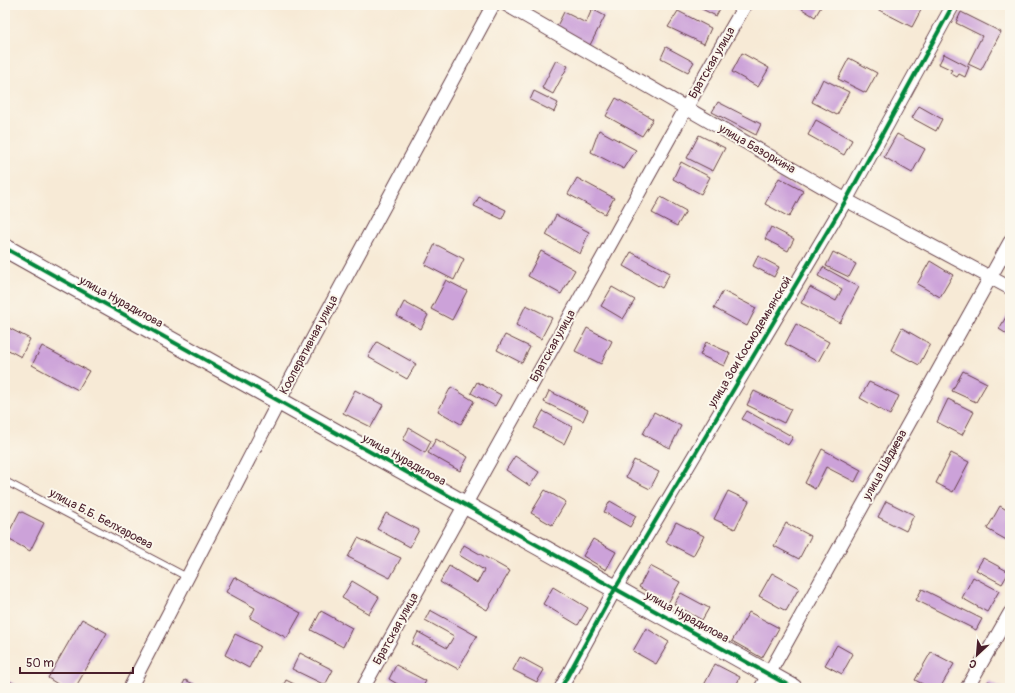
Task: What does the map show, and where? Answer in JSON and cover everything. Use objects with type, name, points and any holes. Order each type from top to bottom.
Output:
[{"type":"street","name":"Кооперативная улица","points":[[130,688],[279,401],[493,5]]},
{"type":"street","name":"улица Базоркина","points":[[507,5],[846,200],[1010,288]]},
{"type":"street","name":"Братская улица","points":[[363,688],[686,108],[745,5]]},
{"type":"street","name":"улица Зои Космодемьянской","points":[[560,688],[615,589],[846,200],[953,5]]},
{"type":"street","name":"улица Шадиева","points":[[765,681],[1010,242]]},
{"type":"street","name":"улица Нурадилова","points":[[5,248],[615,589],[765,681],[793,688]]},
{"type":"street","points":[[967,688],[1010,613]]},
{"type":"lane","name":"улица Б.Б. Белхароева","points":[[5,481],[187,577]]},
{"type":"building","points":[[607,5],[616,5],[614,9]]},
{"type":"building","points":[[694,5],[722,5],[716,16]]},
{"type":"building","points":[[805,5],[822,5],[815,17],[802,9]]},
{"type":"building","points":[[879,5],[912,5],[921,10],[912,27],[877,9]]},
{"type":"building","points":[[592,9],[605,16],[590,45],[556,28],[564,12],[586,23]]},
{"type":"building","points":[[678,11],[711,28],[704,44],[668,27]]},
{"type":"building","points":[[961,12],[1001,32],[981,70],[968,64],[982,36],[956,23]]},
{"type":"building","points":[[666,47],[694,62],[688,72],[661,58]]},
{"type":"building","points":[[742,53],[769,68],[758,87],[732,72]]},
{"type":"building","points":[[944,54],[969,67],[965,77],[959,74],[957,77],[950,73],[952,70],[939,64]]},
{"type":"building","points":[[849,58],[877,73],[866,93],[838,79]]},
{"type":"building","points":[[556,60],[568,66],[553,94],[542,88]]},
{"type":"building","points":[[823,79],[849,92],[837,115],[812,102]]},
{"type":"building","points":[[534,91],[558,103],[554,112],[530,100]]},
{"type":"building","points":[[616,98],[653,119],[642,136],[606,116]]},
{"type":"building","points":[[718,102],[761,124],[756,135],[712,112]]},
{"type":"building","points":[[919,106],[942,119],[936,131],[912,118]]},
{"type":"building","points":[[816,120],[852,140],[844,155],[808,135]]},
{"type":"building","points":[[599,130],[636,150],[624,169],[591,152]]},
{"type":"building","points":[[897,134],[925,149],[912,173],[884,157]]},
{"type":"building","points":[[699,135],[725,148],[713,171],[687,158]]},
{"type":"building","points":[[681,162],[710,177],[701,194],[673,179]]},
{"type":"building","points":[[577,178],[614,198],[605,214],[568,194]]},
{"type":"building","points":[[779,178],[803,191],[789,217],[765,204]]},
{"type":"building","points":[[479,197],[506,210],[502,219],[474,206]]},
{"type":"building","points":[[661,197],[686,211],[677,226],[652,213]]},
{"type":"building","points":[[556,215],[589,232],[580,254],[546,235]]},
{"type":"building","points":[[771,227],[794,239],[788,251],[765,239]]},
{"type":"building","points":[[435,244],[464,259],[454,280],[425,265]]},
{"type":"building","points":[[541,251],[575,270],[561,294],[528,276]]},
{"type":"building","points":[[631,252],[670,273],[662,288],[623,266]]},
{"type":"building","points":[[833,252],[856,264],[849,277],[826,266]]},
{"type":"building","points":[[758,256],[779,267],[774,277],[753,266]]},
{"type":"building","points":[[930,261],[953,275],[940,297],[917,284]]},
{"type":"building","points":[[823,267],[859,287],[840,323],[801,303],[810,287],[836,301],[842,289],[818,276]]},
{"type":"building","points":[[446,280],[467,291],[452,320],[431,309]]},
{"type":"building","points":[[612,287],[635,300],[623,319],[601,306]]},
{"type":"building","points":[[723,291],[756,308],[747,326],[714,308]]},
{"type":"building","points":[[404,302],[428,315],[421,329],[397,316]]},
{"type":"building","points":[[526,305],[552,318],[541,339],[516,325]]},
{"type":"building","points":[[1010,310],[1010,336],[999,329]]},
{"type":"building","points":[[796,324],[829,342],[818,362],[785,344]]},
{"type":"building","points":[[5,326],[30,339],[21,357],[5,348]]},
{"type":"building","points":[[587,328],[612,341],[601,364],[575,351]]},
{"type":"building","points":[[902,328],[930,344],[919,365],[891,350]]},
{"type":"building","points":[[505,335],[530,347],[522,363],[497,350]]},
{"type":"building","points":[[377,342],[416,364],[407,379],[368,357]]},
{"type":"building","points":[[706,342],[730,353],[724,366],[700,355]]},
{"type":"building","points":[[42,346],[89,371],[78,390],[32,365]]},
{"type":"building","points":[[963,371],[987,383],[976,402],[952,391]]},
{"type":"building","points":[[477,382],[501,395],[495,406],[471,393]]},
{"type":"building","points":[[869,382],[899,396],[890,415],[860,398]]},
{"type":"building","points":[[451,387],[474,401],[461,424],[438,411]]},
{"type":"building","points":[[355,390],[383,405],[371,427],[343,413]]},
{"type":"building","points":[[549,391],[588,410],[583,421],[544,402]]},
{"type":"building","points":[[754,391],[791,409],[784,423],[747,405]]},
{"type":"building","points":[[948,399],[974,412],[962,435],[937,422]]},
{"type":"building","points":[[543,411],[572,427],[564,444],[534,428]]},
{"type":"building","points":[[747,411],[793,437],[788,445],[742,419]]},
{"type":"building","points":[[654,412],[681,426],[670,448],[643,434]]},
{"type":"building","points":[[409,428],[431,441],[425,453],[403,440]]},
{"type":"building","points":[[436,439],[468,457],[460,471],[428,453]]},
{"type":"building","points":[[822,449],[861,470],[855,482],[826,467],[815,489],[805,483]]},
{"type":"building","points":[[951,453],[969,462],[953,492],[936,483]]},
{"type":"building","points":[[515,456],[539,472],[530,486],[506,470]]},
{"type":"building","points":[[634,460],[659,472],[650,489],[626,477]]},
{"type":"building","points":[[545,490],[566,502],[552,525],[531,513]]},
{"type":"building","points":[[728,491],[749,501],[735,529],[714,519]]},
{"type":"building","points":[[610,501],[636,516],[630,527],[604,512]]},
{"type":"building","points":[[886,501],[914,515],[906,531],[878,517]]},
{"type":"building","points":[[1000,506],[1010,512],[1010,542],[987,529]]},
{"type":"building","points":[[20,511],[44,523],[30,551],[6,538]]},
{"type":"building","points":[[386,513],[419,530],[410,547],[377,529]]},
{"type":"building","points":[[676,522],[704,536],[693,556],[666,542]]},
{"type":"building","points":[[786,523],[811,536],[799,559],[774,546]]},
{"type":"building","points":[[358,538],[401,558],[390,578],[348,557]]},
{"type":"building","points":[[593,539],[616,552],[606,570],[583,556]]},
{"type":"building","points":[[464,545],[510,571],[487,610],[440,582],[449,566],[477,583],[484,570],[459,555]]},
{"type":"building","points":[[983,558],[1009,572],[1002,584],[976,570]]},
{"type":"building","points":[[650,566],[680,582],[668,603],[639,587]]},
{"type":"building","points":[[772,573],[799,588],[786,611],[759,596]]},
{"type":"building","points":[[234,577],[301,613],[287,638],[250,618],[255,608],[226,592]]},
{"type":"building","points":[[973,577],[999,591],[987,612],[962,598]]},
{"type":"building","points":[[352,581],[379,597],[369,614],[342,598]]},
{"type":"building","points":[[553,587],[588,608],[578,625],[543,604]]},
{"type":"building","points":[[922,589],[982,619],[976,630],[916,600]]},
{"type":"building","points":[[681,593],[709,608],[702,620],[674,604]]},
{"type":"building","points":[[430,610],[477,636],[458,669],[412,644],[418,632],[447,648],[454,636],[425,620]]},
{"type":"building","points":[[321,611],[352,628],[343,647],[311,630]]},
{"type":"building","points":[[749,612],[779,628],[762,658],[732,641]]},
{"type":"building","points":[[82,619],[107,633],[75,688],[64,688],[48,678]]},
{"type":"building","points":[[646,628],[669,642],[656,664],[633,651]]},
{"type":"building","points":[[235,634],[260,646],[249,668],[225,655]]},
{"type":"building","points":[[837,645],[853,654],[842,674],[825,665]]},
{"type":"building","points":[[1010,648],[1010,660],[1005,658]]},
{"type":"building","points":[[931,652],[954,664],[940,688],[930,688],[915,680]]},
{"type":"building","points":[[300,653],[333,670],[325,685],[292,669]]},
{"type":"building","points":[[520,657],[544,670],[537,682],[513,670]]},
{"type":"building","points":[[715,664],[740,677],[735,688],[703,687]]},
{"type":"building","points":[[396,665],[426,681],[422,688],[404,688],[389,679]]},
{"type":"building","points":[[5,679],[23,688],[5,688]]},
{"type":"building","points":[[185,680],[202,688],[181,688]]},
{"type":"building","points":[[286,680],[302,688],[282,688]]},
{"type":"building","points":[[988,681],[1002,688],[985,688]]},
{"type":"cycle path","points":[[561,688],[615,589],[846,200],[953,5]]},
{"type":"cycle path","points":[[5,248],[793,688]]}]
